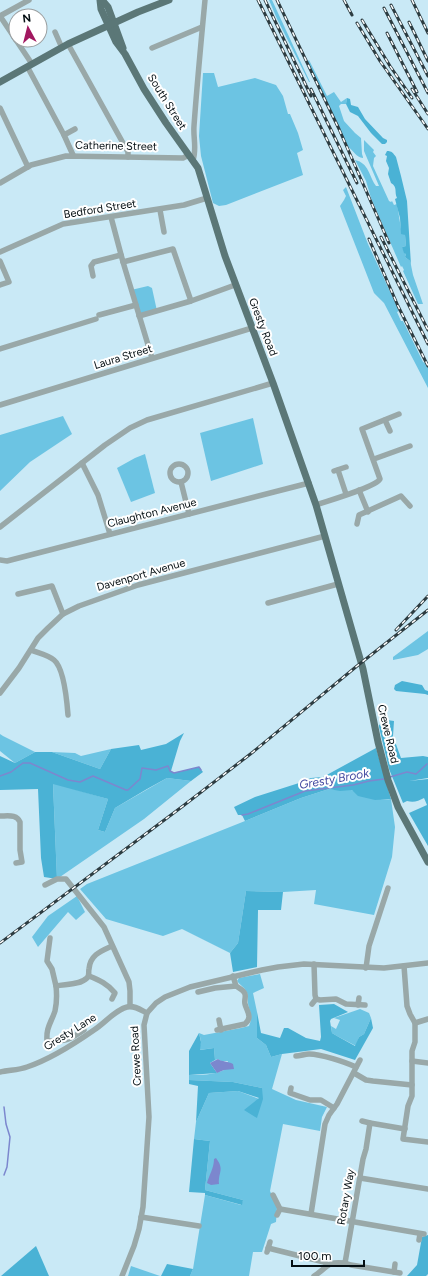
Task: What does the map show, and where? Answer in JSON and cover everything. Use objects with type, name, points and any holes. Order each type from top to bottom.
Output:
[{"type":"main road","name":"South Street","points":[[101,0],[102,10],[111,24],[116,42],[125,54],[144,89],[191,158]]},
{"type":"main road","points":[[0,82],[65,46],[111,24],[169,0]]},
{"type":"main road","name":"Gresty Road","points":[[191,158],[198,168],[235,285],[273,383],[309,483],[359,656]]},
{"type":"main road","name":"Crewe Road","points":[[359,656],[387,778],[402,814],[428,862]]},
{"type":"street","points":[[8,28],[0,16],[19,2],[28,0]]},
{"type":"street","name":"Gresty Road","points":[[191,158],[195,155],[194,129],[205,0]]},
{"type":"street","points":[[152,48],[202,27]]},
{"type":"street","points":[[56,32],[128,152],[128,157]]},
{"type":"street","points":[[20,48],[73,155]]},
{"type":"street","points":[[0,108],[28,167]]},
{"type":"street","points":[[64,135],[75,129]]},
{"type":"street","name":"Catherine Street","points":[[0,183],[28,167],[73,155],[191,158]]},
{"type":"street","name":"Bedford Street","points":[[0,252],[63,224],[160,210],[207,198]]},
{"type":"street","points":[[160,210],[164,232]]},
{"type":"street","points":[[112,217],[121,255],[152,358]]},
{"type":"street","points":[[123,262],[173,249],[190,301]]},
{"type":"street","points":[[93,276],[91,266],[94,262],[121,255]]},
{"type":"street","points":[[0,261],[9,282],[0,285]]},
{"type":"street","points":[[139,316],[190,301],[235,285]]},
{"type":"street","points":[[0,349],[136,305]]},
{"type":"street","name":"Laura Street","points":[[0,405],[252,328]]},
{"type":"street","points":[[0,527],[104,445],[130,428],[273,383]]},
{"type":"street","points":[[316,505],[378,482],[380,479],[374,459],[362,429],[399,414]]},
{"type":"street","points":[[385,420],[390,431]]},
{"type":"street","points":[[374,459],[410,446]]},
{"type":"street","points":[[82,463],[98,495],[110,534]]},
{"type":"street","points":[[346,467],[336,471],[346,494]]},
{"type":"street","points":[[181,482],[189,514]]},
{"type":"street","name":"Claughton Avenue","points":[[0,560],[7,561],[309,483]]},
{"type":"street","points":[[359,490],[368,512]]},
{"type":"street","points":[[357,524],[359,515],[401,496],[410,506]]},
{"type":"street","name":"Davenport Avenue","points":[[0,693],[43,633],[63,614],[94,600],[138,585],[325,536]]},
{"type":"street","points":[[268,604],[338,584]]},
{"type":"street","points":[[18,594],[52,586],[63,614]]},
{"type":"street","points":[[31,650],[52,659],[59,665],[64,684],[68,715]]},
{"type":"street","points":[[0,816],[14,816],[20,821],[20,850],[25,862],[16,863]]},
{"type":"street","points":[[45,885],[57,880],[66,879],[104,927],[129,982],[130,1006],[147,1013]]},
{"type":"street","points":[[366,968],[369,946],[388,888]]},
{"type":"street","points":[[50,938],[47,961],[52,969],[58,998],[55,1012],[46,1033],[47,1041],[71,1039],[84,1030]]},
{"type":"street","points":[[89,976],[90,963],[93,956],[112,946]]},
{"type":"street","name":"Crewe Road","points":[[122,1276],[134,1246],[141,1217],[149,1117],[144,1030],[144,1021],[147,1013],[156,1004],[173,994],[190,987],[278,967],[314,964],[366,968],[428,963]]},
{"type":"street","points":[[312,1004],[316,999],[314,964]]},
{"type":"street","points":[[404,966],[407,1006],[415,1023],[415,1042],[412,1051],[412,1096],[408,1106],[403,1139],[428,1142]]},
{"type":"street","points":[[56,986],[78,982],[89,976]]},
{"type":"street","points":[[89,976],[103,982],[111,988],[115,993],[112,999]]},
{"type":"street","points":[[233,976],[236,986]]},
{"type":"street","points":[[198,992],[214,988],[236,986],[241,989],[245,995],[245,1005],[249,1012],[249,1018],[246,1024],[219,1030],[219,1020]]},
{"type":"street","points":[[358,1004],[359,998]]},
{"type":"street","points":[[316,999],[336,999],[346,1004],[365,1005]]},
{"type":"street","name":"Gresty Lane","points":[[0,1072],[26,1067],[44,1060],[96,1029],[121,1009],[130,1006]]},
{"type":"street","points":[[415,1023],[428,1019]]},
{"type":"street","points":[[303,1062],[299,1056],[310,1054],[321,1056],[348,1063],[366,1080],[412,1085]]},
{"type":"street","points":[[311,1214],[325,1124],[328,1115],[334,1108],[360,1060]]},
{"type":"street","points":[[412,1061],[428,1063]]},
{"type":"street","points":[[291,1088],[290,1093],[310,1100],[321,1100],[334,1108]]},
{"type":"street","points":[[362,1121],[405,1129]]},
{"type":"street","name":"Rotary Way","points":[[345,1263],[370,1123]]},
{"type":"street","points":[[360,1178],[428,1189]]},
{"type":"street","points":[[273,1195],[279,1212],[311,1214],[422,1234],[419,1240]]},
{"type":"street","points":[[141,1217],[199,1226]]},
{"type":"street","points":[[268,1247],[324,1262],[328,1265]]},
{"type":"street","points":[[317,1275],[328,1265],[334,1262],[397,1273],[395,1264]]},
{"type":"shaded area","points":[[269,0],[272,0],[310,82],[277,19]]},
{"type":"shaded area","points":[[309,60],[327,96],[334,92],[341,102],[347,98],[346,104],[341,104],[339,106],[344,121],[361,138],[363,158],[348,147],[307,62]]},
{"type":"shaded area","points":[[203,73],[214,73],[218,87],[255,78],[276,85],[283,96],[288,114],[290,114],[298,133],[303,150],[297,153],[303,175],[226,205],[219,206],[213,203],[201,156],[199,136]]},
{"type":"shaded area","points":[[347,98],[350,99],[351,105],[358,107],[365,119],[383,138],[387,140],[385,144],[382,144],[371,133],[358,116],[350,112],[346,104]]},
{"type":"shaded area","points":[[364,140],[374,150],[373,152],[376,156],[374,158],[373,166],[389,201],[392,201],[394,205],[397,204],[401,229],[405,235],[406,246],[402,247],[406,254],[405,257],[410,261],[423,304],[418,304],[371,198],[366,181],[355,160],[366,167],[376,186],[379,186],[364,151]]},
{"type":"shaded area","points":[[387,151],[392,152],[396,157],[407,201],[411,265],[410,261],[405,257],[406,254],[404,253],[402,247],[406,246],[405,235],[401,234],[400,218],[395,199],[397,198],[395,188],[391,183],[388,174],[389,168],[386,161],[387,156],[385,155]]},
{"type":"shaded area","points":[[346,187],[368,244],[399,311],[397,312],[401,321],[403,321],[423,362],[428,368],[428,388],[384,303],[374,293],[340,206],[346,196],[343,190]]},
{"type":"shaded area","points":[[148,286],[152,288],[157,311],[139,316],[131,290]]},
{"type":"shaded area","points":[[63,416],[72,434],[30,462],[0,491],[0,435]]},
{"type":"shaded area","points":[[253,418],[263,464],[211,481],[200,433]]},
{"type":"shaded area","points":[[145,454],[155,493],[131,502],[117,468]]},
{"type":"shaded area","points":[[428,631],[428,649],[418,655],[393,660],[393,657]]},
{"type":"shaded area","points":[[402,681],[422,685],[425,690],[428,691],[428,695],[396,691],[394,689],[395,685]]},
{"type":"shaded area","points":[[387,720],[394,721],[393,736],[401,758],[428,757],[428,778],[409,781],[428,779],[428,846],[409,813],[427,805],[424,798],[403,803],[389,769],[379,727],[379,725]]},
{"type":"shaded area","points":[[184,733],[171,771],[174,773],[199,767],[203,772],[191,781],[167,778],[115,808],[105,832],[98,830],[108,799],[53,784],[57,879],[44,877],[41,858],[38,789],[0,790],[0,756],[15,763],[35,752],[52,752],[100,769],[111,749],[139,745],[141,750],[166,744]]},
{"type":"shaded area","points":[[0,734],[35,752],[15,763],[0,751]]},
{"type":"shaded area","points":[[376,748],[391,799],[375,800],[358,796],[352,790],[340,791],[329,789],[301,798],[245,821],[242,815],[238,815],[234,807],[255,797],[311,778],[323,777]]},
{"type":"shaded area","points":[[111,749],[100,769],[52,752],[75,753],[81,756]]},
{"type":"shaded area","points":[[167,778],[191,781],[144,819],[57,879],[53,783],[108,799],[98,830],[105,832],[115,808]]},
{"type":"shaded area","points":[[329,789],[356,791],[376,798],[386,800],[391,799],[395,827],[392,857],[374,915],[314,904],[316,890],[283,892],[246,891],[238,943],[230,953],[182,929],[163,936],[106,919],[80,889],[87,884],[301,798]]},
{"type":"shaded area","points":[[246,891],[283,892],[281,910],[258,910],[257,967],[233,972],[230,953],[238,943]]},
{"type":"shaded area","points":[[77,896],[85,912],[76,920],[68,912],[38,947],[32,937],[48,916]]},
{"type":"shaded area","points":[[260,974],[264,988],[253,993],[257,1012],[257,1038],[266,1045],[271,1057],[282,1054],[272,1089],[296,1100],[327,1107],[322,1117],[320,1131],[283,1124],[270,1191],[277,1207],[276,1222],[271,1224],[262,1252],[253,1252],[249,1276],[190,1276],[193,1269],[205,1195],[241,1205],[243,1200],[205,1190],[210,1141],[194,1139],[196,1122],[209,1093],[238,1091],[259,1099],[257,1117],[262,1088],[233,1082],[189,1080],[189,1075],[211,1074],[224,1070],[228,1061],[221,1061],[218,1059],[215,1060],[214,1048],[199,1050],[201,1041],[199,1033],[204,1035],[249,1026],[251,1016],[247,994],[244,988],[237,981],[239,978]]},
{"type":"shaded area","points":[[334,1004],[348,1012],[331,1019],[332,1033],[355,1046],[359,1037],[364,1034],[371,1018],[373,1028],[355,1060],[321,1049],[282,1054],[271,1057],[266,1045],[257,1038],[257,1012],[261,1033],[280,1038],[284,1028],[288,1028],[306,1038],[320,1041],[319,1005]]},
{"type":"shaded area","points":[[360,1009],[369,1013],[371,1018],[364,1034],[359,1037],[356,1046],[332,1033],[331,1026],[336,1029],[340,1020],[334,1018]]},
{"type":"shaded area","points":[[199,1033],[201,1042],[200,1050],[214,1048],[215,1060],[210,1063],[217,1073],[189,1075],[189,1051]]},
{"type":"shaded area","points":[[218,1059],[233,1064],[234,1069],[224,1070],[217,1073],[210,1063]]},
{"type":"shaded area","points":[[189,1080],[233,1082],[262,1088],[263,1099],[257,1118],[244,1110],[259,1098],[238,1091],[209,1093],[196,1122],[198,1086],[189,1084]]},
{"type":"shaded area","points":[[194,1139],[210,1141],[205,1190],[243,1200],[242,1205],[205,1195],[205,1193],[189,1192]]},
{"type":"shaded area","points":[[216,1158],[221,1168],[219,1184],[211,1185],[207,1183],[214,1159]]},
{"type":"shaded area","points":[[428,1235],[428,1274],[426,1276],[407,1276],[417,1265],[422,1237]]},
{"type":"shaded area","points":[[36,1246],[49,1276],[1,1276]]},
{"type":"shaded area","points":[[167,1264],[193,1269],[190,1276],[161,1276]]},
{"type":"shaded area","points":[[131,1266],[160,1276],[128,1276]]},
{"type":"waterway","name":"Gresty Brook","points":[[0,776],[11,772],[23,763],[30,763],[68,780],[80,782],[93,776],[128,790],[140,779],[142,768],[156,770],[168,766],[170,771],[174,773],[199,767],[201,770]]},
{"type":"waterway","name":"Gresty Brook","points":[[390,777],[407,772],[416,774],[427,764]]},
{"type":"waterway","name":"Gresty Brook","points":[[242,815],[248,814],[305,791],[353,785],[384,779]]},
{"type":"waterway","points":[[4,1107],[6,1124],[10,1137],[7,1167],[4,1175]]},
{"type":"railway","points":[[258,0],[428,344]]},
{"type":"railway","points":[[265,0],[311,96]]},
{"type":"railway","points":[[277,0],[339,129],[389,243]]},
{"type":"railway","points":[[344,0],[352,15]]},
{"type":"railway","points":[[412,0],[428,33]]},
{"type":"railway","points":[[391,5],[428,76]]},
{"type":"railway","points":[[384,8],[428,93]]},
{"type":"railway","points":[[362,20],[390,66],[412,98]]},
{"type":"railway","points":[[409,22],[428,61]]},
{"type":"railway","points":[[357,23],[380,61],[428,129]]},
{"type":"railway","points":[[387,33],[417,92]]},
{"type":"railway","points":[[311,89],[357,183]]},
{"type":"railway","points":[[412,89],[428,114]]},
{"type":"railway","points":[[381,237],[428,330]]},
{"type":"railway","points":[[369,239],[398,306],[428,366]]},
{"type":"railway","points":[[396,630],[428,596]]},
{"type":"railway","points":[[0,943],[253,752],[357,666],[428,610]]}]
